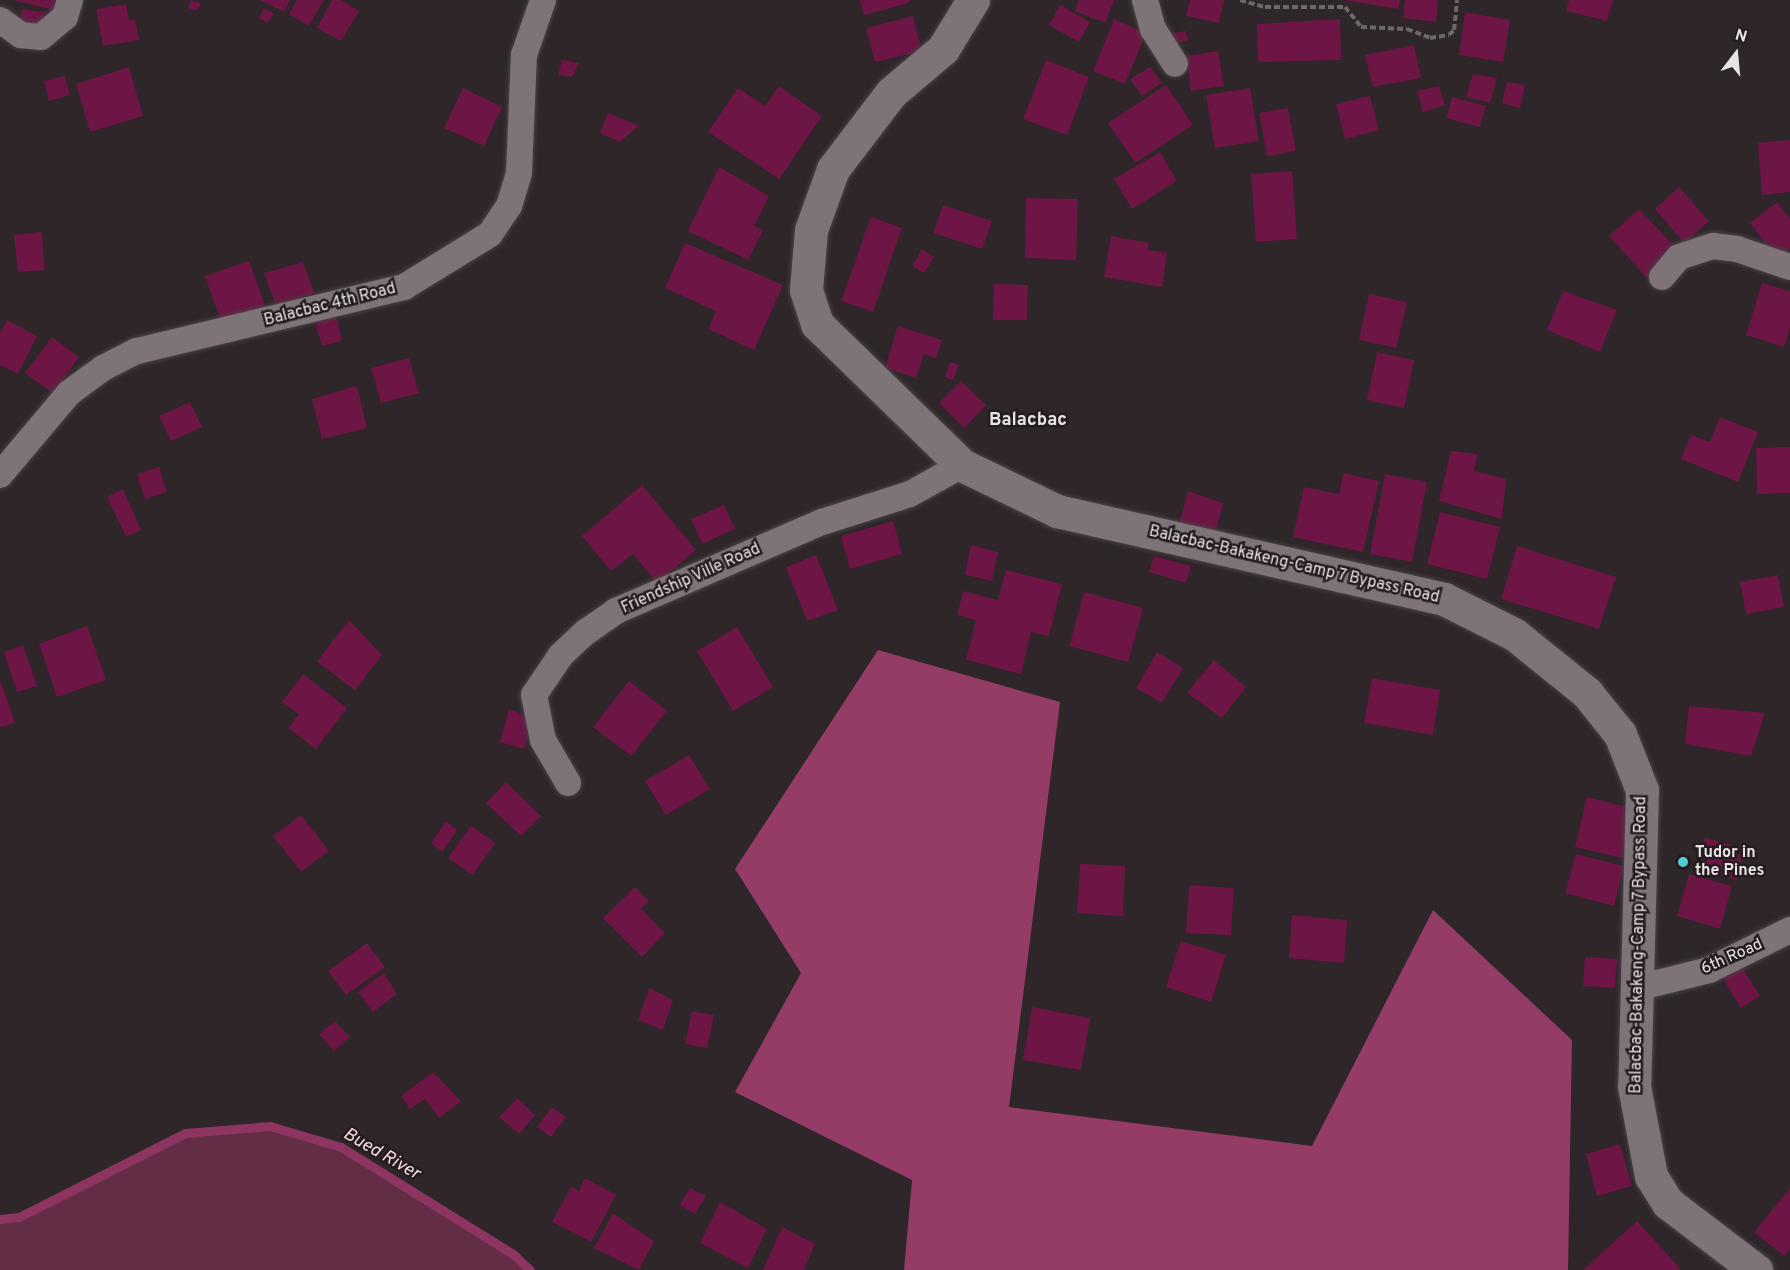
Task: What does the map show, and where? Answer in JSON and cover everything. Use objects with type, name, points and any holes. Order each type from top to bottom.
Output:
[{"type":"main road","name":"Balacbac-Bakakeng-Camp 7 Bypass Road","points":[[974,0],[943,49],[891,93],[833,170],[811,230],[806,290],[818,324],[962,465],[1056,511],[1444,599],[1514,634],[1587,693],[1620,734],[1641,790],[1634,1086],[1651,1176],[1668,1203],[1756,1270]]},
{"type":"street","points":[[0,20],[21,35],[41,37],[65,17],[70,0]]},
{"type":"street","name":"Balacbac 4th Road","points":[[0,475],[69,393],[137,351],[404,287],[490,234],[509,206],[519,173],[524,55],[543,0]]},
{"type":"street","points":[[1145,0],[1154,29],[1175,64]]},
{"type":"street","points":[[1662,277],[1679,257],[1713,246],[1737,249],[1790,267]]},
{"type":"street","name":"Friendship Ville Road","points":[[568,783],[543,740],[534,695],[561,655],[586,632],[616,611],[822,522],[910,494],[962,465]]},
{"type":"street","name":"6th Road","points":[[1637,988],[1709,970],[1790,930]]},
{"type":"path","points":[[1240,0],[1265,8],[1345,7],[1361,27],[1407,29],[1430,38],[1449,35],[1454,30],[1457,0]]},
{"type":"shaded area","points":[[878,650],[1060,702],[1009,1107],[1312,1146],[1433,910],[1572,1040],[1568,1270],[904,1270],[912,1180],[735,1092],[801,973],[735,869]]},
{"type":"shaded area","points":[[270,1126],[341,1147],[513,1254],[530,1270],[0,1270],[0,1219],[19,1217],[185,1133]]},
{"type":"building","points":[[13,0],[55,0],[53,10]]},
{"type":"building","points":[[191,0],[201,3],[197,11],[188,8]]},
{"type":"building","points":[[260,0],[290,0],[284,12]]},
{"type":"building","points":[[297,0],[324,0],[309,26],[289,14]]},
{"type":"building","points":[[332,0],[341,0],[359,11],[341,41],[317,28]]},
{"type":"building","points":[[860,0],[909,0],[909,3],[864,15]]},
{"type":"building","points":[[1079,0],[1114,0],[1105,23],[1075,11]]},
{"type":"building","points":[[1190,0],[1224,0],[1219,23],[1186,16]]},
{"type":"building","points":[[1344,0],[1400,0],[1399,9]]},
{"type":"building","points":[[1405,0],[1438,0],[1436,22],[1403,18]]},
{"type":"building","points":[[1569,0],[1613,0],[1607,21],[1566,11]]},
{"type":"building","points":[[126,4],[129,20],[135,19],[139,40],[103,46],[96,9]]},
{"type":"building","points":[[1060,5],[1090,22],[1079,42],[1049,25]]},
{"type":"building","points":[[264,8],[274,13],[268,23],[259,18]]},
{"type":"building","points":[[22,9],[45,12],[43,27],[20,24]]},
{"type":"building","points":[[1465,12],[1510,20],[1503,62],[1459,55]]},
{"type":"building","points":[[913,16],[922,51],[875,62],[866,28]]},
{"type":"building","points":[[1114,19],[1146,33],[1125,84],[1093,71]]},
{"type":"building","points":[[1340,19],[1341,60],[1258,62],[1257,24]]},
{"type":"building","points":[[1186,31],[1188,41],[1168,44],[1166,34]]},
{"type":"building","points":[[1414,45],[1421,78],[1373,87],[1365,55]]},
{"type":"building","points":[[1218,51],[1224,86],[1191,91],[1186,56]]},
{"type":"building","points":[[562,60],[579,63],[572,77],[558,75]]},
{"type":"building","points":[[1046,60],[1089,77],[1067,135],[1023,119]]},
{"type":"building","points":[[129,67],[143,116],[90,132],[76,84]]},
{"type":"building","points":[[1150,67],[1162,83],[1142,96],[1130,79]]},
{"type":"building","points":[[1473,74],[1497,78],[1490,103],[1466,97]]},
{"type":"building","points":[[65,76],[70,95],[49,101],[44,81]]},
{"type":"building","points":[[1507,82],[1525,85],[1520,108],[1502,103]]},
{"type":"building","points":[[1166,85],[1193,125],[1135,163],[1108,123]]},
{"type":"building","points":[[779,86],[822,116],[779,179],[708,132],[738,88],[765,106]]},
{"type":"building","points":[[1439,86],[1445,105],[1423,112],[1417,91]]},
{"type":"building","points":[[463,88],[502,107],[484,146],[444,128]]},
{"type":"building","points":[[1250,88],[1259,141],[1215,148],[1206,95]]},
{"type":"building","points":[[1370,96],[1379,130],[1345,139],[1336,104]]},
{"type":"building","points":[[1452,97],[1486,106],[1480,127],[1446,118]]},
{"type":"building","points":[[1288,108],[1296,151],[1267,156],[1259,113]]},
{"type":"building","points":[[608,113],[639,126],[620,142],[600,133]]},
{"type":"building","points":[[1790,140],[1790,192],[1762,195],[1758,143]]},
{"type":"building","points":[[1160,152],[1177,181],[1132,209],[1114,179]]},
{"type":"building","points":[[719,167],[769,196],[754,226],[763,230],[748,260],[688,231]]},
{"type":"building","points":[[1292,171],[1297,239],[1256,242],[1251,174]]},
{"type":"building","points":[[1679,187],[1709,221],[1684,243],[1655,209]]},
{"type":"building","points":[[1026,198],[1078,199],[1076,260],[1025,258]]},
{"type":"building","points":[[1777,202],[1790,219],[1790,248],[1777,258],[1750,223]]},
{"type":"building","points":[[943,205],[992,221],[982,249],[933,233]]},
{"type":"building","points":[[1639,209],[1677,249],[1646,277],[1609,236]]},
{"type":"building","points":[[871,217],[902,228],[873,312],[841,301]]},
{"type":"building","points":[[42,232],[45,270],[18,272],[14,235]]},
{"type":"building","points":[[1111,236],[1149,243],[1148,250],[1167,253],[1162,287],[1104,277]]},
{"type":"building","points":[[685,243],[783,285],[754,350],[708,329],[716,311],[665,288]]},
{"type":"building","points":[[922,249],[934,257],[924,273],[912,266]]},
{"type":"building","points":[[249,261],[266,308],[222,324],[205,276]]},
{"type":"building","points":[[303,262],[314,293],[276,306],[264,273]]},
{"type":"building","points":[[1762,283],[1790,291],[1790,327],[1784,347],[1746,335]]},
{"type":"building","points":[[994,284],[1028,285],[1027,320],[993,320]]},
{"type":"building","points":[[1563,291],[1617,310],[1600,352],[1547,330]]},
{"type":"building","points":[[1369,294],[1407,302],[1396,348],[1359,340]]},
{"type":"building","points":[[336,316],[342,341],[322,346],[315,321]]},
{"type":"building","points":[[7,320],[37,336],[18,374],[0,365],[0,333]]},
{"type":"building","points":[[898,326],[942,340],[936,358],[924,354],[916,378],[885,368]]},
{"type":"building","points":[[52,337],[79,357],[53,393],[25,373]]},
{"type":"building","points":[[1377,352],[1414,360],[1404,408],[1367,400]]},
{"type":"building","points":[[409,358],[419,393],[381,403],[371,368]]},
{"type":"building","points":[[950,362],[959,365],[953,380],[945,377]]},
{"type":"building","points":[[961,381],[986,405],[964,428],[939,403]]},
{"type":"building","points":[[357,386],[367,428],[322,439],[312,399]]},
{"type":"building","points":[[190,402],[202,427],[171,441],[159,416]]},
{"type":"building","points":[[1720,417],[1758,432],[1738,482],[1681,459],[1691,435],[1710,442]]},
{"type":"building","points":[[1790,447],[1790,493],[1757,494],[1756,448]]},
{"type":"building","points":[[1451,451],[1478,454],[1474,471],[1506,479],[1502,519],[1439,501]]},
{"type":"building","points":[[159,467],[167,492],[145,499],[137,474]]},
{"type":"building","points":[[1343,473],[1379,481],[1363,552],[1293,537],[1304,487],[1339,494]]},
{"type":"building","points":[[1385,474],[1427,482],[1412,562],[1370,554]]},
{"type":"building","points":[[642,485],[696,550],[657,583],[633,554],[611,571],[582,536]]},
{"type":"building","points":[[123,489],[141,530],[126,537],[107,497]]},
{"type":"building","points":[[1188,491],[1223,503],[1214,538],[1178,528]]},
{"type":"building","points":[[724,505],[735,529],[702,544],[691,519]]},
{"type":"building","points":[[1440,512],[1500,527],[1487,579],[1427,564]]},
{"type":"building","points":[[893,521],[902,554],[850,569],[841,536]]},
{"type":"building","points":[[971,545],[998,552],[992,581],[965,575]]},
{"type":"building","points":[[1517,546],[1616,577],[1599,629],[1501,599]]},
{"type":"building","points":[[816,555],[838,610],[807,621],[786,567]]},
{"type":"building","points":[[1154,556],[1191,566],[1186,583],[1149,572]]},
{"type":"building","points":[[1006,570],[1062,584],[1049,636],[1031,632],[1021,674],[966,660],[976,620],[957,615],[963,591],[998,600]]},
{"type":"building","points":[[1778,575],[1784,607],[1746,614],[1740,582]]},
{"type":"building","points":[[1084,592],[1143,608],[1128,662],[1069,646]]},
{"type":"building","points":[[349,620],[382,655],[355,690],[317,662]]},
{"type":"building","points":[[87,626],[106,680],[57,697],[39,644]]},
{"type":"building","points":[[737,627],[773,687],[733,711],[697,651]]},
{"type":"building","points":[[23,645],[37,686],[17,692],[4,652]]},
{"type":"building","points":[[1157,652],[1183,668],[1162,703],[1136,688]]},
{"type":"building","points":[[1214,660],[1246,687],[1222,718],[1187,693]]},
{"type":"building","points":[[303,674],[347,708],[316,749],[288,728],[299,714],[282,702]]},
{"type":"building","points":[[1372,678],[1440,690],[1433,735],[1364,723]]},
{"type":"building","points":[[0,680],[15,723],[0,727]]},
{"type":"building","points":[[629,681],[667,711],[631,756],[593,727]]},
{"type":"building","points":[[1689,706],[1765,713],[1751,756],[1685,744]]},
{"type":"building","points":[[509,709],[533,718],[524,749],[500,742]]},
{"type":"building","points":[[689,755],[710,789],[666,815],[645,781]]},
{"type":"building","points":[[506,782],[541,816],[521,836],[486,803]]},
{"type":"building","points":[[1587,797],[1634,809],[1622,858],[1575,847]]},
{"type":"building","points":[[301,815],[329,851],[301,872],[273,836]]},
{"type":"building","points":[[446,821],[457,830],[442,852],[431,843]]},
{"type":"building","points":[[471,826],[495,843],[473,875],[448,858]]},
{"type":"building","points":[[1705,838],[1745,848],[1737,880],[1697,869]]},
{"type":"building","points":[[1576,854],[1624,866],[1614,906],[1565,893]]},
{"type":"building","points":[[1080,864],[1125,866],[1123,916],[1077,913]]},
{"type":"building","points":[[1689,874],[1732,886],[1720,929],[1677,916]]},
{"type":"building","points":[[1189,885],[1234,888],[1231,935],[1186,933]]},
{"type":"building","points":[[635,887],[649,901],[641,909],[665,933],[642,957],[603,918]]},
{"type":"building","points":[[1292,915],[1347,920],[1344,963],[1289,958]]},
{"type":"building","points":[[1181,941],[1226,955],[1211,1002],[1166,987]]},
{"type":"building","points":[[367,943],[385,967],[346,995],[328,971]]},
{"type":"building","points":[[1585,957],[1617,959],[1615,988],[1583,986]]},
{"type":"building","points":[[1741,965],[1760,996],[1741,1008],[1722,977]]},
{"type":"building","points":[[384,973],[397,994],[373,1012],[358,992]]},
{"type":"building","points":[[649,988],[673,1000],[663,1030],[638,1020]]},
{"type":"building","points":[[1032,1007],[1090,1018],[1081,1070],[1023,1060]]},
{"type":"building","points":[[692,1011],[714,1015],[707,1048],[685,1044]]},
{"type":"building","points":[[335,1021],[350,1037],[334,1051],[319,1034]]},
{"type":"building","points":[[433,1072],[461,1101],[439,1118],[425,1099],[410,1109],[401,1096]]},
{"type":"building","points":[[517,1098],[535,1115],[519,1134],[499,1117]]},
{"type":"building","points":[[552,1107],[566,1117],[551,1137],[537,1127]]},
{"type":"building","points":[[1620,1144],[1632,1186],[1597,1196],[1586,1154]]},
{"type":"building","points":[[585,1178],[616,1195],[591,1242],[552,1222],[571,1187],[579,1191]]},
{"type":"building","points":[[690,1188],[706,1196],[695,1214],[680,1205]]},
{"type":"building","points":[[1790,1188],[1790,1249],[1784,1256],[1754,1232]]},
{"type":"building","points":[[720,1202],[767,1229],[748,1268],[700,1243]]},
{"type":"building","points":[[613,1213],[654,1241],[639,1270],[594,1248]]},
{"type":"building","points":[[1637,1221],[1680,1268],[1678,1270],[1583,1270]]},
{"type":"building","points":[[782,1227],[815,1244],[804,1270],[763,1270]]},
{"type":"waterway","name":"Bued River","points":[[0,1219],[19,1217],[185,1133],[270,1126],[341,1147],[513,1254],[530,1270]]},
{"type":"place","name":"Tudor in the Pines","points":[[1683,862]]},
{"type":"district","name":"Balacbac","points":[[1028,421]]}]
